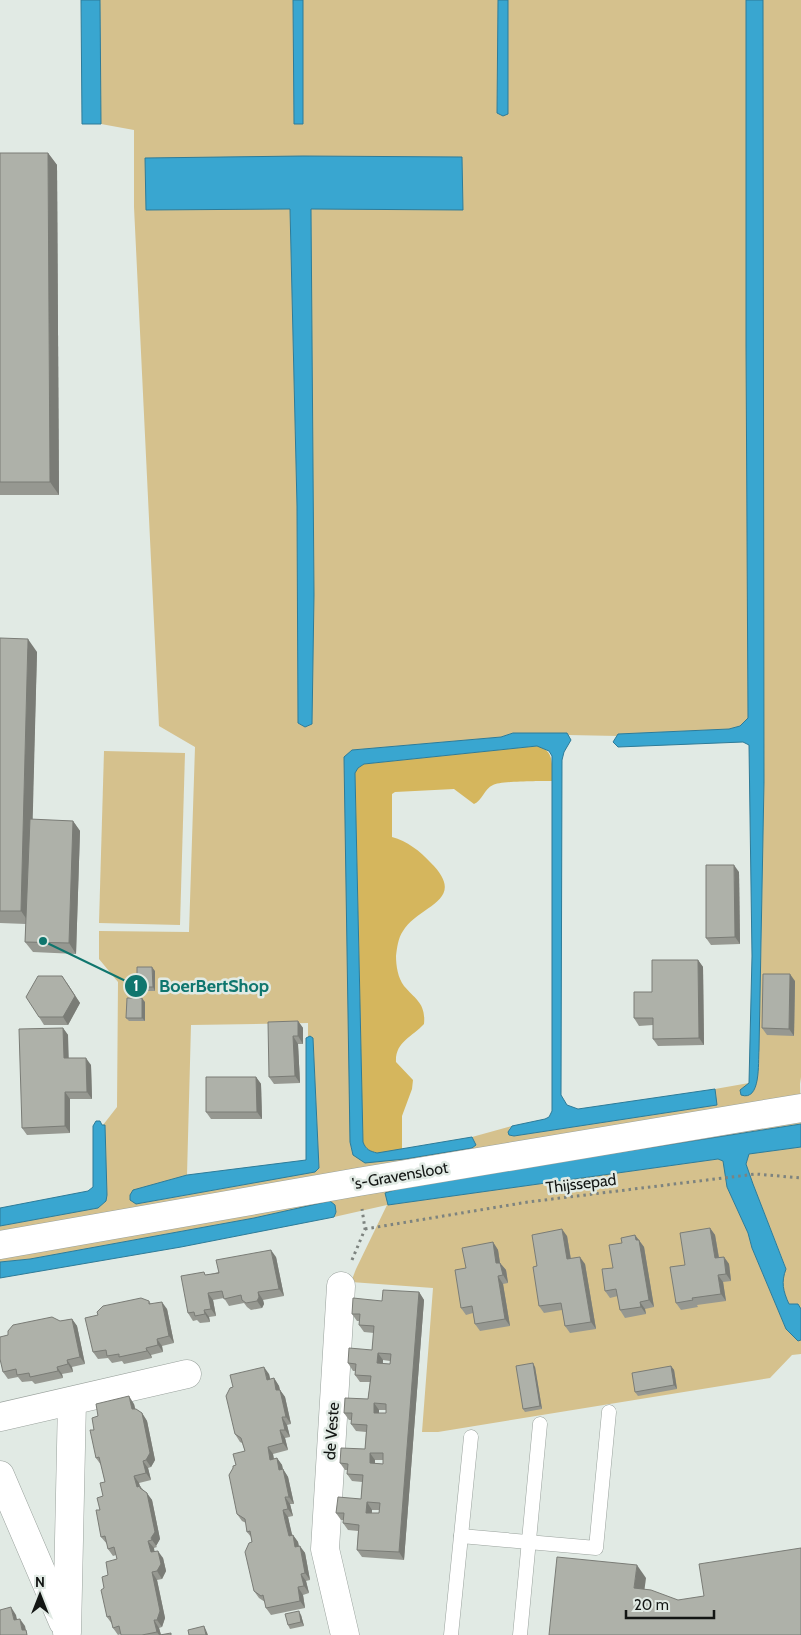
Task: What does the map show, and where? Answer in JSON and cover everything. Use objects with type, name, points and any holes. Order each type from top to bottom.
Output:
[{"type":"street","name":"'s-Gravensloot","points":[[0,1245],[358,1182],[801,1108]]},
{"type":"street","name":"de Veste","points":[[341,1286],[325,1549],[345,1635]]},
{"type":"street","points":[[0,1418],[187,1374]]},
{"type":"street","points":[[67,1633],[72,1401]]},
{"type":"street","points":[[0,1474],[67,1633]]},
{"type":"lane","points":[[461,1536],[596,1548],[609,1412]]},
{"type":"lane","points":[[520,1635],[540,1424]]},
{"type":"lane","points":[[451,1635],[471,1437]]},
{"type":"path","name":"Thijssepad","points":[[341,1286],[364,1229],[528,1202],[756,1174],[801,1178]]},
{"type":"shaded area","points":[[100,0],[293,0],[294,124],[302,124],[303,0],[498,0],[497,113],[508,114],[508,0],[746,0],[748,718],[740,726],[729,729],[619,734],[618,736],[568,735],[567,733],[513,733],[501,737],[352,750],[350,1142],[353,1155],[476,1145],[472,1137],[512,1126],[509,1129],[509,1135],[514,1136],[716,1105],[715,1089],[749,1083],[745,1087],[750,1096],[761,957],[764,782],[763,0],[801,0],[801,1124],[410,1185],[386,1193],[388,1205],[718,1159],[724,1161],[727,1187],[748,1233],[752,1248],[786,1329],[798,1341],[801,1340],[801,1354],[792,1355],[770,1378],[438,1432],[422,1432],[433,1288],[351,1282],[387,1205],[334,1217],[336,1212],[335,1205],[330,1202],[254,1218],[30,1259],[0,1262],[0,1226],[97,1208],[106,1201],[105,1125],[103,1125],[117,1107],[118,982],[99,959],[99,931],[189,932],[195,747],[159,726],[134,207],[134,130],[101,124]],"holes":[[[303,156],[462,157],[463,209],[311,209],[314,595],[312,724],[305,727],[298,723],[297,506],[290,209]],[[308,1023],[308,1037],[313,1038],[319,1168],[314,1172],[137,1204],[134,1190],[187,1175],[191,1025]]]},
{"type":"shaded area","points":[[537,746],[543,748],[550,755],[552,781],[521,781],[493,785],[474,804],[454,789],[395,792],[392,794],[392,837],[408,844],[422,854],[441,875],[445,886],[443,894],[437,901],[410,922],[403,931],[397,946],[396,964],[400,979],[419,1002],[424,1017],[424,1024],[405,1040],[396,1055],[396,1062],[413,1080],[412,1089],[402,1116],[402,1149],[380,1153],[370,1151],[363,1142],[355,773],[364,764]]},
{"type":"shaded area","points":[[104,751],[185,753],[180,925],[99,923]]},
{"type":"shaded area","points":[[801,1147],[801,1309],[798,1304],[789,1304],[787,1299],[783,1282],[786,1268],[746,1164],[749,1154]]},
{"type":"water","points":[[81,0],[100,0],[101,124],[82,124]]},
{"type":"water","points":[[293,0],[303,0],[303,124],[294,124]]},
{"type":"water","points":[[498,0],[508,0],[508,114],[503,116],[497,113]]},
{"type":"water","points":[[746,0],[763,0],[764,782],[759,1064],[755,1087],[752,1093],[747,1096],[741,1095],[740,1090],[749,1083],[752,956],[749,745],[743,742],[618,747],[613,742],[618,734],[729,729],[740,726],[748,718]]},
{"type":"water","points":[[303,156],[462,157],[463,210],[311,209],[314,595],[312,724],[305,727],[298,723],[297,506],[290,209],[146,210],[145,158]]},
{"type":"water","points":[[513,733],[567,733],[571,740],[562,760],[561,1095],[567,1105],[578,1109],[715,1089],[717,1105],[514,1136],[509,1135],[508,1132],[512,1126],[545,1119],[549,1117],[552,1111],[552,756],[549,751],[537,746],[364,764],[355,773],[363,1142],[368,1150],[377,1153],[472,1137],[476,1145],[472,1148],[405,1159],[365,1163],[353,1155],[350,1142],[344,757],[352,750],[501,737]]},
{"type":"water","points":[[310,1036],[313,1038],[319,1168],[315,1172],[136,1204],[130,1200],[133,1190],[187,1175],[306,1160],[306,1038]]},
{"type":"water","points":[[96,1121],[100,1121],[102,1125],[105,1125],[106,1201],[98,1208],[0,1226],[0,1208],[88,1191],[93,1187],[93,1126]]},
{"type":"water","points":[[801,1124],[801,1147],[749,1154],[746,1164],[786,1269],[783,1282],[787,1299],[789,1304],[798,1304],[801,1309],[801,1340],[798,1341],[786,1329],[752,1248],[748,1233],[727,1187],[723,1161],[718,1159],[388,1205],[385,1193],[410,1185]]},
{"type":"water","points":[[330,1201],[335,1205],[336,1212],[334,1217],[181,1247],[0,1278],[0,1262],[30,1259],[254,1218]]},
{"type":"building","points":[[0,153],[48,153],[50,482],[0,482]]},
{"type":"building","points":[[0,638],[28,639],[21,911],[0,911]]},
{"type":"building","points":[[30,819],[73,821],[69,943],[25,942]]},
{"type":"building","points":[[706,865],[734,865],[735,937],[706,938]]},
{"type":"building","points":[[652,960],[698,960],[699,1038],[653,1039],[653,1018],[634,1018],[634,992],[652,992]]},
{"type":"building","points":[[137,967],[152,967],[153,987],[137,987]]},
{"type":"building","points":[[763,974],[790,974],[789,1029],[762,1028]]},
{"type":"building","points":[[38,976],[62,976],[75,996],[63,1017],[39,1017],[26,997]]},
{"type":"building","points":[[127,998],[142,998],[142,1018],[126,1018]]},
{"type":"building","points":[[298,1021],[298,1036],[293,1036],[295,1076],[269,1077],[268,1022]]},
{"type":"building","points":[[63,1028],[64,1058],[86,1058],[87,1092],[65,1092],[65,1126],[22,1128],[19,1029]]},
{"type":"building","points":[[206,1077],[256,1077],[257,1112],[206,1112]]},
{"type":"building","points":[[710,1228],[715,1258],[724,1257],[726,1274],[718,1275],[721,1294],[692,1298],[693,1300],[676,1303],[670,1267],[685,1265],[680,1233]]},
{"type":"building","points":[[562,1229],[567,1259],[580,1257],[591,1322],[565,1326],[561,1303],[539,1306],[533,1267],[537,1266],[532,1235]]},
{"type":"building","points":[[635,1235],[636,1240],[639,1240],[649,1300],[640,1302],[641,1307],[620,1310],[616,1289],[605,1291],[602,1269],[613,1268],[609,1245],[622,1243],[621,1238]]},
{"type":"building","points":[[493,1242],[496,1263],[500,1263],[503,1275],[498,1276],[505,1319],[475,1324],[472,1306],[461,1308],[455,1270],[466,1268],[462,1248]]},
{"type":"building","points":[[271,1250],[279,1289],[258,1292],[259,1297],[257,1301],[246,1303],[242,1300],[241,1295],[224,1299],[222,1291],[208,1293],[211,1309],[204,1310],[205,1314],[195,1316],[194,1312],[188,1313],[181,1276],[204,1272],[205,1275],[219,1273],[216,1260]]},
{"type":"building","points":[[383,1290],[419,1292],[399,1552],[357,1550],[359,1525],[343,1523],[344,1513],[336,1513],[338,1497],[361,1499],[363,1475],[347,1474],[348,1464],[340,1463],[341,1448],[365,1449],[367,1425],[351,1424],[352,1413],[344,1413],[345,1398],[368,1399],[371,1376],[355,1375],[356,1364],[348,1363],[349,1348],[372,1350],[374,1326],[359,1325],[360,1314],[352,1314],[353,1298],[382,1301]],"holes":[[[378,1353],[391,1354],[390,1364],[377,1363]],[[374,1403],[386,1404],[386,1413],[374,1413]],[[370,1453],[383,1453],[383,1464],[370,1463]],[[367,1502],[380,1503],[379,1513],[366,1513]]]},
{"type":"building","points":[[141,1298],[149,1301],[149,1304],[162,1302],[169,1336],[157,1339],[158,1345],[146,1348],[147,1351],[119,1357],[119,1354],[107,1356],[106,1350],[93,1352],[85,1318],[98,1315],[97,1312],[103,1306]]},
{"type":"building","points":[[52,1317],[60,1321],[72,1319],[80,1357],[67,1360],[68,1364],[57,1367],[58,1371],[30,1377],[29,1373],[17,1375],[16,1369],[3,1372],[0,1359],[0,1337],[8,1335],[8,1331],[13,1325]]},
{"type":"building","points":[[533,1363],[540,1406],[523,1409],[516,1366]]},
{"type":"building","points":[[671,1366],[674,1385],[635,1392],[632,1373]]},
{"type":"building","points":[[264,1367],[267,1380],[274,1378],[276,1390],[280,1390],[286,1417],[282,1417],[285,1430],[280,1430],[283,1443],[268,1447],[270,1460],[277,1458],[279,1470],[283,1469],[289,1497],[285,1497],[288,1509],[283,1510],[285,1520],[289,1536],[293,1535],[295,1547],[300,1546],[305,1573],[301,1574],[304,1586],[298,1587],[300,1601],[266,1608],[263,1595],[261,1596],[254,1591],[245,1552],[249,1543],[252,1542],[250,1531],[247,1532],[245,1519],[237,1514],[229,1475],[233,1466],[236,1465],[233,1454],[245,1451],[241,1438],[235,1434],[226,1396],[230,1388],[233,1387],[230,1375]]},
{"type":"building","points":[[129,1396],[132,1409],[142,1413],[150,1453],[146,1460],[143,1461],[146,1473],[134,1476],[137,1487],[140,1486],[147,1493],[155,1532],[151,1538],[152,1540],[148,1541],[151,1552],[158,1551],[161,1564],[157,1571],[152,1572],[160,1611],[157,1620],[154,1620],[157,1632],[142,1635],[121,1635],[119,1626],[113,1628],[110,1616],[107,1617],[101,1590],[104,1588],[102,1577],[108,1575],[106,1562],[117,1559],[114,1547],[108,1549],[105,1536],[101,1537],[96,1510],[100,1510],[97,1498],[103,1496],[100,1483],[105,1482],[99,1457],[96,1458],[90,1430],[94,1430],[92,1418],[98,1416],[96,1404]]},
{"type":"building","points":[[801,1548],[801,1635],[549,1635],[557,1557],[637,1565],[634,1588],[651,1590],[678,1600],[704,1596],[699,1564]]},
{"type":"building","points":[[11,1607],[14,1620],[20,1619],[22,1630],[26,1630],[27,1635],[0,1635],[0,1610]]},
{"type":"building","points":[[299,1611],[301,1622],[288,1625],[285,1614]]},
{"type":"building","points":[[204,1626],[206,1635],[189,1635],[188,1630]]},
{"type":"place","name":"BoerBertShop","points":[[43,941]]}]
